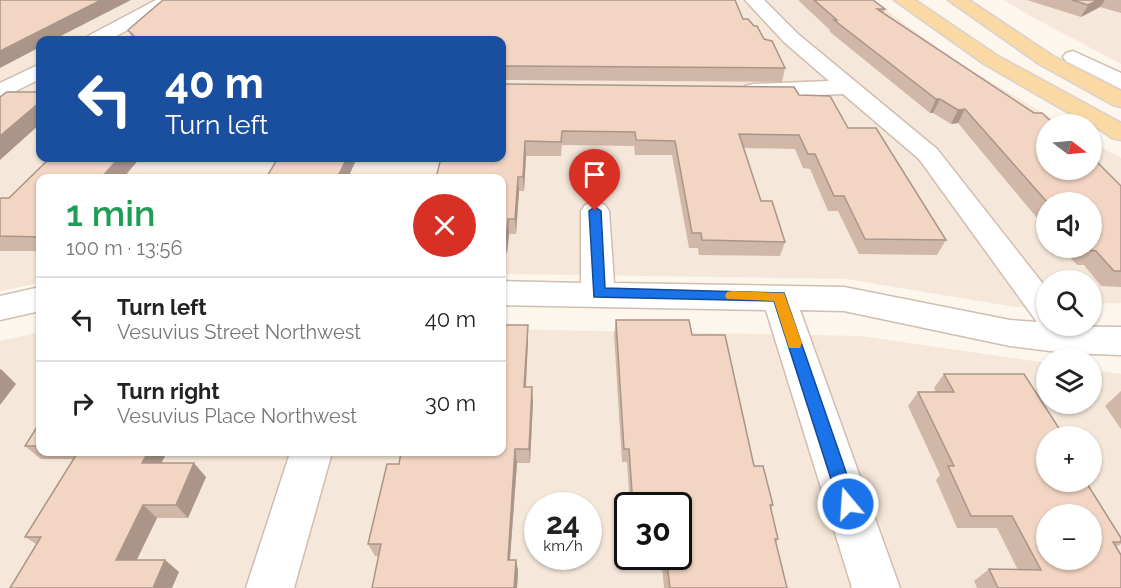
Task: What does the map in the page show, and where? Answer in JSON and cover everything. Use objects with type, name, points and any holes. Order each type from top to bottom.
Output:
[{"type":"main road","points":[[903,0],[991,60],[1121,134]]},
{"type":"main road","points":[[957,0],[1046,60],[1121,100]]},
{"type":"street","points":[[102,36],[170,0]]},
{"type":"street","points":[[753,0],[791,38],[928,154],[1036,299]]},
{"type":"street","points":[[1073,57],[1121,82]]},
{"type":"street","points":[[20,86],[36,73]]},
{"type":"street","points":[[734,91],[793,91],[847,87]]},
{"type":"street","points":[[595,211],[598,293]]},
{"type":"street","points":[[506,293],[844,299],[1010,333],[1036,329]]},
{"type":"street","points":[[779,297],[876,588]]},
{"type":"street","points":[[0,308],[36,300]]},
{"type":"street","points":[[1102,336],[1121,340]]},
{"type":"street","points":[[270,588],[310,456]]},
{"type":"shaded area","points":[[0,0],[873,0],[954,60],[1044,114],[1036,114],[1036,180],[1102,180],[1102,148],[1121,158],[1121,303],[1102,304],[1102,270],[1036,270],[1036,306],[1015,307],[846,279],[506,274],[506,174],[36,174],[36,284],[0,291]]},
{"type":"shaded area","points":[[1004,0],[1121,0],[1121,64],[1034,18]]},
{"type":"shaded area","points":[[506,329],[861,336],[1036,361],[1036,414],[1102,414],[1102,371],[1121,374],[1121,588],[0,588],[0,341],[36,333],[36,456],[506,456]]},
{"type":"building","points":[[0,0],[101,0],[0,51]]},
{"type":"building","points":[[163,0],[735,0],[743,19],[748,19],[754,26],[757,26],[764,39],[772,41],[785,68],[506,66],[506,36],[134,36],[128,30]]},
{"type":"building","points":[[814,0],[873,0],[885,9],[877,9],[1034,113],[1042,113],[1036,114],[1036,180],[1102,180],[1102,167],[1121,186],[1121,271],[1114,271],[1102,258],[1102,192],[1038,192],[965,109],[958,110],[936,99],[834,20],[837,20]]},
{"type":"building","points":[[1072,0],[1098,0],[1088,5]]},
{"type":"building","points":[[506,84],[794,87],[799,95],[830,96],[848,128],[876,128],[946,240],[865,239],[844,196],[834,196],[815,154],[808,154],[799,135],[739,134],[761,201],[772,201],[785,242],[702,240],[701,233],[692,233],[675,141],[636,140],[635,132],[562,131],[561,142],[525,141],[523,177],[518,177],[515,219],[508,219],[506,238],[506,174],[437,174],[440,162],[506,162]]},
{"type":"building","points":[[7,92],[36,92],[36,105],[0,136],[0,97]]},
{"type":"building","points":[[46,162],[115,162],[105,174],[36,174],[36,237],[0,236],[0,199],[9,198]]},
{"type":"building","points":[[276,162],[345,162],[339,174],[268,174]]},
{"type":"building","points":[[616,320],[689,320],[692,335],[725,335],[754,466],[763,466],[773,505],[770,505],[778,539],[775,539],[787,588],[670,588],[668,570],[692,570],[692,492],[632,492],[629,449],[624,449]]},
{"type":"building","points":[[506,325],[528,325],[524,387],[532,387],[529,449],[515,449],[508,560],[516,560],[514,588],[372,588],[381,544],[368,544],[387,464],[399,464],[400,456],[506,456]]},
{"type":"building","points":[[944,374],[1024,374],[1036,393],[1036,414],[1050,414],[1057,426],[1036,426],[1036,492],[1092,492],[1100,504],[1036,504],[1036,561],[1012,516],[971,516],[948,466],[954,466],[918,392],[954,392]]},
{"type":"building","points":[[36,428],[36,446],[25,446]]},
{"type":"building","points":[[76,456],[146,456],[142,463],[194,463],[176,505],[143,505],[116,560],[165,560],[153,588],[10,588],[41,537],[25,537]]},
{"type":"building","points":[[1102,508],[1121,538],[1121,542],[1113,542],[1121,555],[1121,588],[998,588],[989,569],[1102,570]]},
{"type":"slow traffic","points":[[732,296],[779,297],[794,343]]},
{"type":"route","points":[[595,211],[598,293],[779,297],[848,504]]}]
